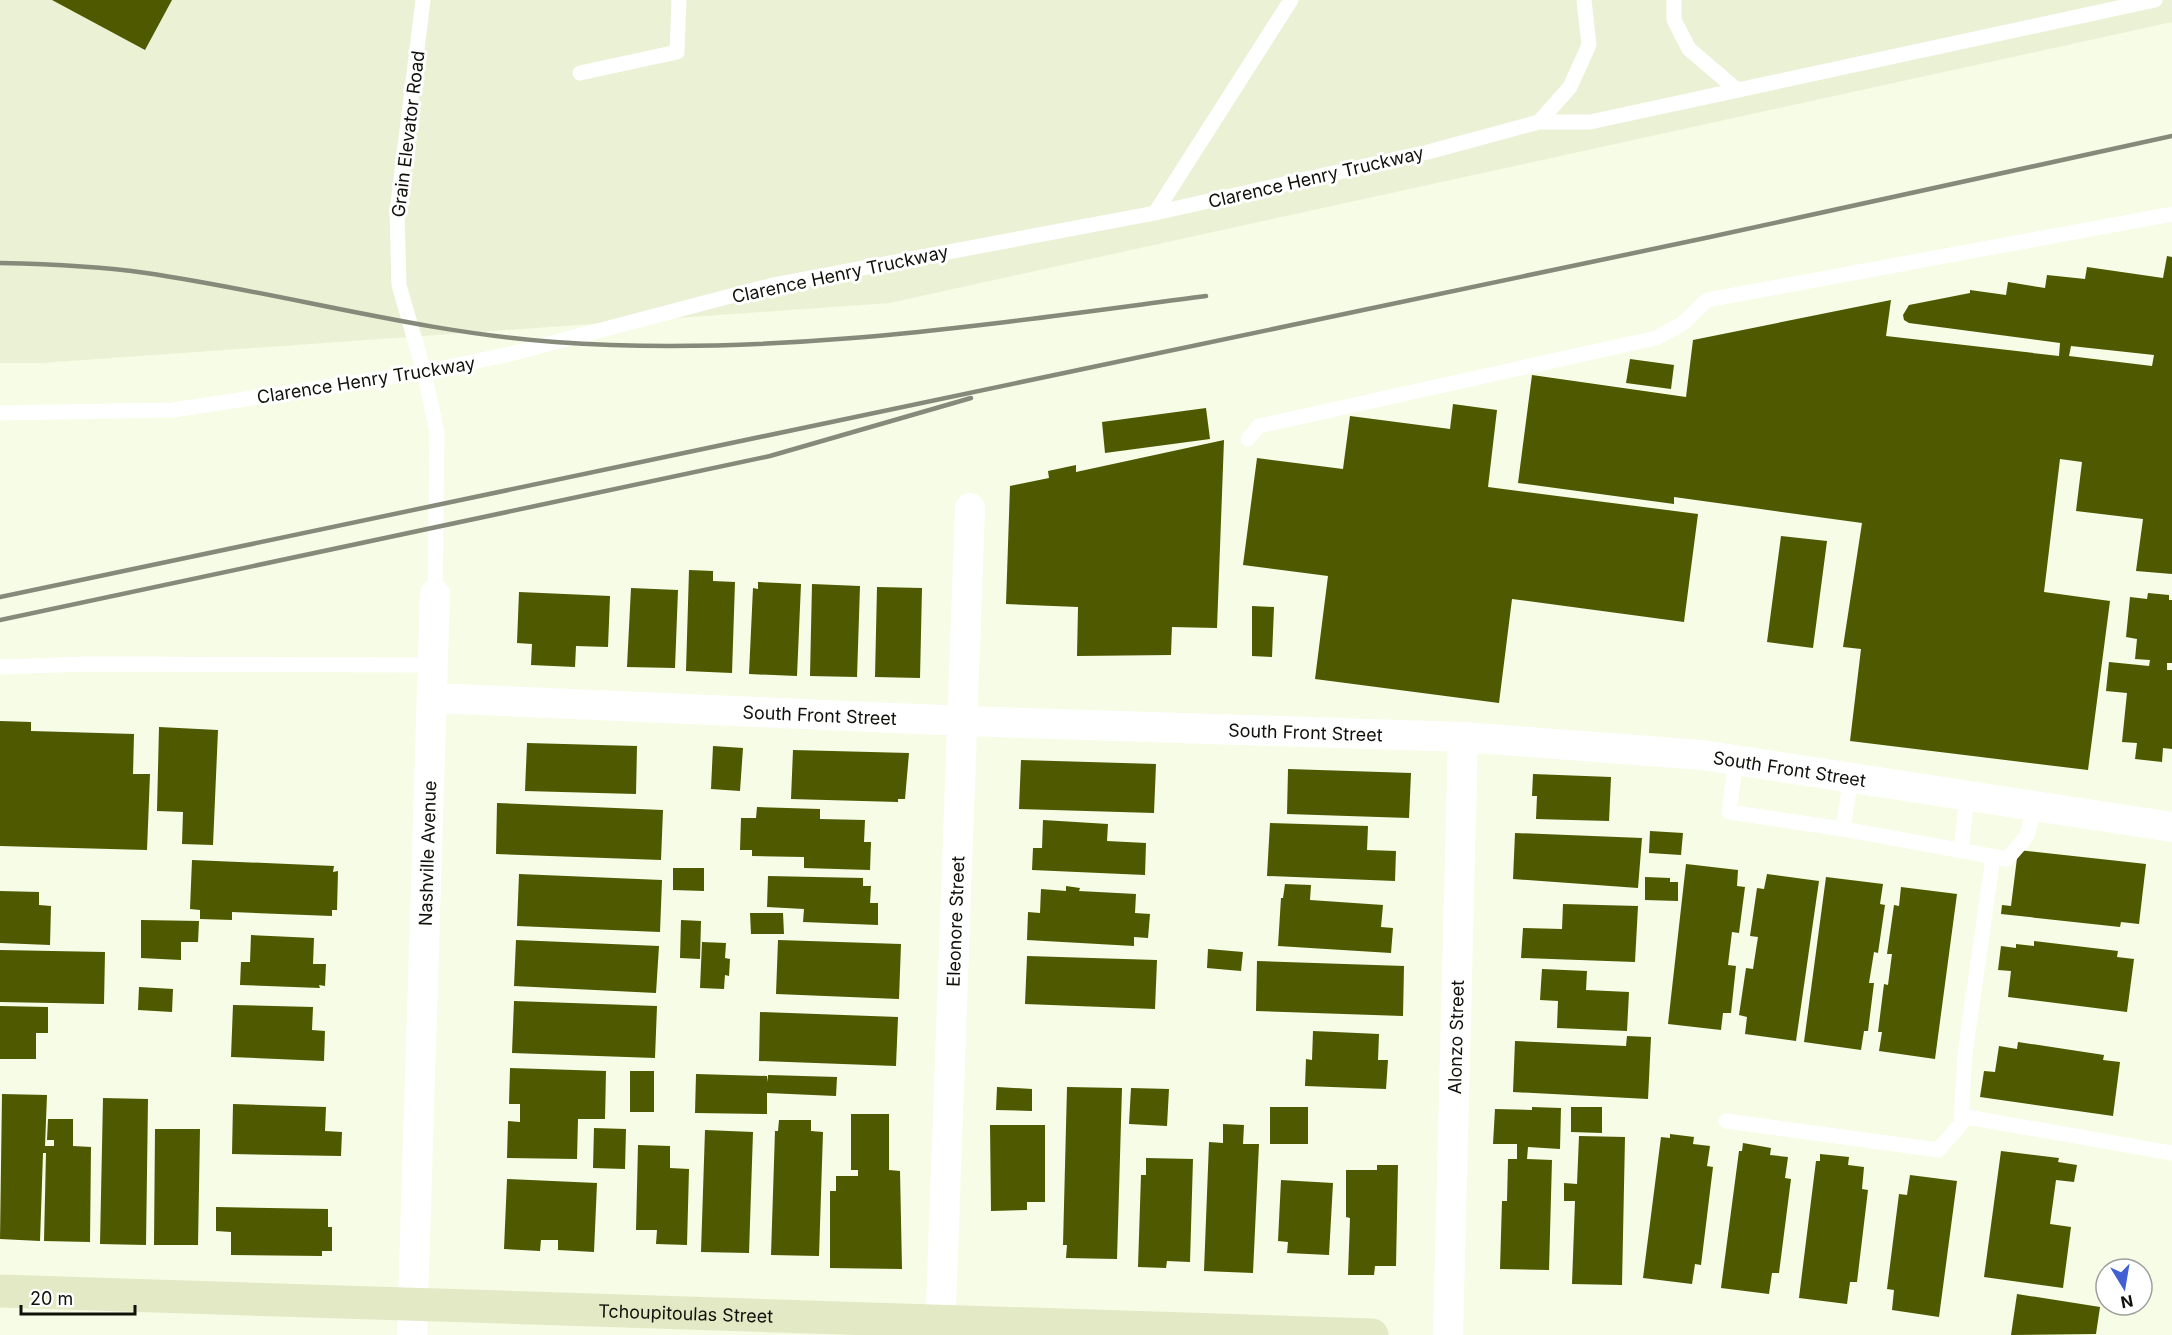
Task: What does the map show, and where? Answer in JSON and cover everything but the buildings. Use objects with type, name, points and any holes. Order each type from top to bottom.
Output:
[{"type":"street","name":"Eleonore Street","points":[[940,1328],[970,508]]},
{"type":"street","name":"Nashville Avenue","points":[[413,1320],[434,698],[435,594]]},
{"type":"street","name":"South Front Street","points":[[434,698],[964,721],[1463,737],[1702,755],[2172,827]]},
{"type":"street","name":"Alonzo Street","points":[[1448,1335],[1463,737]]},
{"type":"street","name":"Tchoupitoulas Street","points":[[0,1291],[413,1320],[1372,1335]]},
{"type":"lane","name":"Grain Elevator Road","points":[[423,0],[397,212],[399,285],[424,372]]},
{"type":"lane","points":[[580,73],[677,51],[679,0]]},
{"type":"lane","points":[[1155,213],[1291,0]]},
{"type":"lane","points":[[1539,122],[1570,87],[1589,45],[1584,0]]},
{"type":"lane","points":[[1674,0],[1674,20],[1689,49],[1737,90]]},
{"type":"lane","name":"Clarence Henry Truckway","points":[[0,413],[173,410],[424,372],[510,354],[773,285],[1155,213],[1428,152],[1539,122],[1590,123],[2155,0]]},
{"type":"lane","points":[[1248,440],[1259,426],[1656,338],[1682,324],[1707,300],[2172,214]]},
{"type":"lane","name":"Nashville Avenue","points":[[424,372],[437,432],[435,594]]},
{"type":"lane","points":[[0,667],[88,664],[434,665]]},
{"type":"lane","points":[[1736,760],[1729,812],[1843,829],[2007,859],[2027,836],[2035,806]]},
{"type":"lane","points":[[1843,829],[1851,778]]},
{"type":"lane","points":[[1961,850],[1967,796]]},
{"type":"lane","points":[[1726,1121],[1938,1150],[1961,1124],[1965,1054],[1993,856]]},
{"type":"lane","points":[[1961,1116],[2172,1153]]},
{"type":"shaded area","points":[[0,0],[2172,0],[2172,22],[889,303],[41,363],[0,363]]},
{"type":"railway","points":[[0,597],[1710,237],[2172,136]]},
{"type":"railway","points":[[0,263],[128,271],[197,281],[452,330],[555,342],[636,346],[718,346],[881,336],[1206,296]]},
{"type":"railway","points":[[0,620],[770,456],[971,398]]}]
